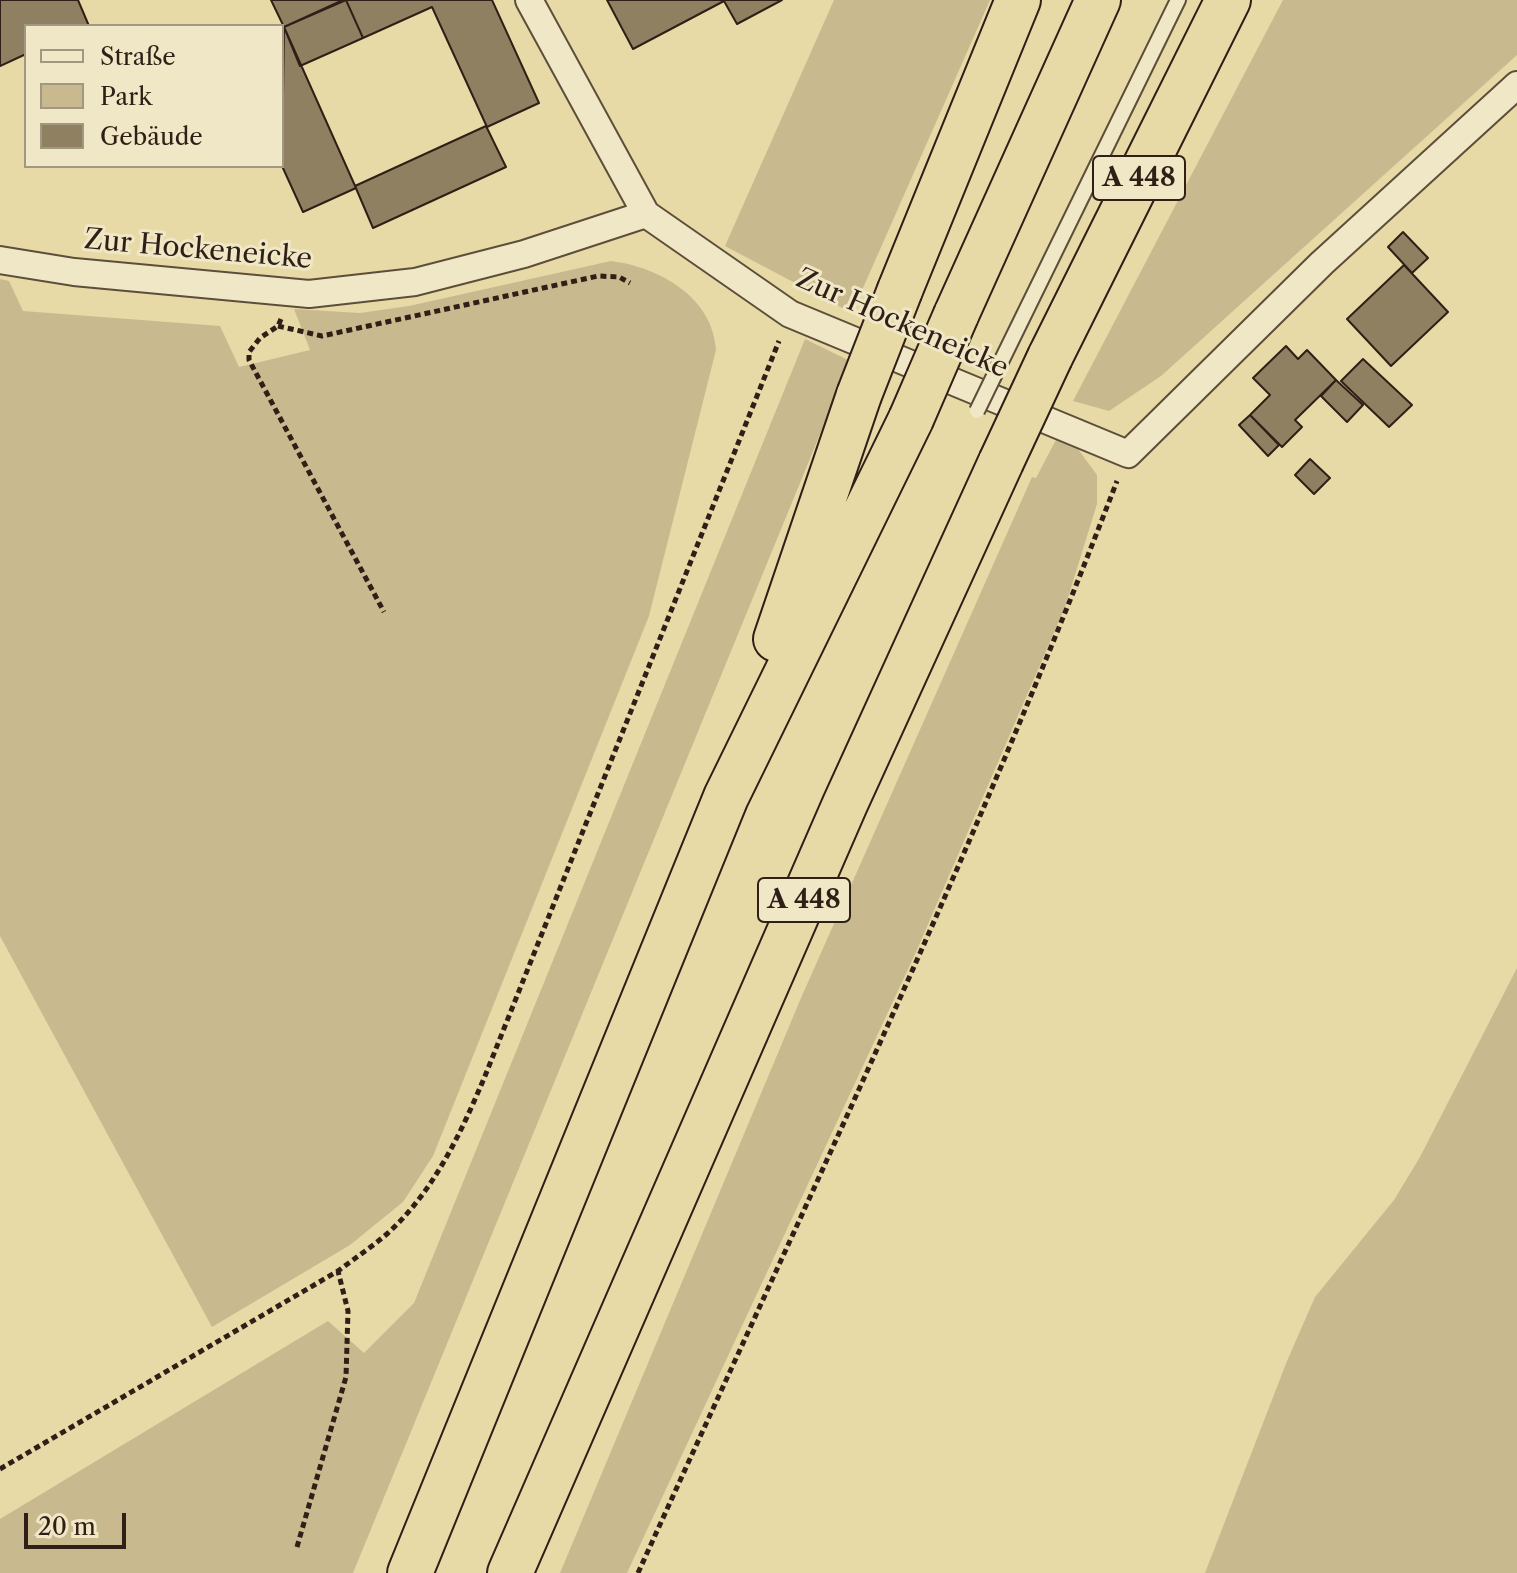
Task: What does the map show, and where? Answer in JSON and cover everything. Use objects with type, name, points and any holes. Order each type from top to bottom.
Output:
[{"type":"highway","points":[[726,797],[763,674],[859,395],[1018,0]]},
{"type":"highway","points":[[410,1573],[726,797],[911,419],[1098,0]]},
{"type":"highway","name":"A 448","points":[[510,1573],[845,804],[1001,462],[1228,0]]},
{"type":"street","points":[[529,0],[646,214]]},
{"type":"street","points":[[1128,454],[1322,263],[1517,85]]},
{"type":"street","name":"Zur Hockeneicke","points":[[0,260],[74,272],[309,294],[415,282],[524,254],[646,214],[790,314],[1128,454]]},
{"type":"lane","points":[[977,411],[1178,0]]},
{"type":"path","points":[[384,612],[249,360],[249,352],[278,326],[322,336],[598,276],[619,277],[630,283]]},
{"type":"path","points":[[0,1469],[338,1271],[399,1220],[430,1184],[462,1129],[790,314]]},
{"type":"path","points":[[638,1573],[813,1194],[1011,747],[1128,454]]},
{"type":"path","points":[[297,1547],[346,1377],[348,1311],[338,1271]]},
{"type":"green space","points":[[834,0],[990,0],[852,313],[725,246]]},
{"type":"green space","points":[[1283,0],[1517,0],[1517,55],[1161,376],[1109,411],[1073,401]]},
{"type":"green space","points":[[611,261],[647,270],[680,288],[705,315],[713,331],[716,350],[649,616],[433,1156],[403,1202],[350,1245],[212,1327],[0,936],[0,279],[9,281],[23,311],[220,326],[239,367],[310,350],[294,309],[360,313],[409,306]]},
{"type":"green space","points":[[805,339],[850,361],[353,1573],[0,1573],[0,1519],[328,1321],[364,1353],[414,1303]]},
{"type":"green space","points":[[1058,436],[1075,445],[1097,475],[1097,504],[1065,607],[916,952],[627,1573],[560,1573],[801,998],[1032,477],[1036,478]]},
{"type":"green space","points":[[1517,968],[1517,1573],[1205,1573],[1315,1297],[1394,1200],[1420,1157]]},
{"type":"building","points":[[0,0],[78,0],[88,24],[24,24],[24,55],[0,66]]},
{"type":"building","points":[[271,0],[343,0],[284,27]]},
{"type":"building","points":[[346,0],[363,38],[300,66],[284,27]]},
{"type":"building","points":[[346,0],[492,0],[539,103],[487,127],[432,7],[363,38]]},
{"type":"building","points":[[607,0],[782,0],[737,24],[724,1],[633,49]]},
{"type":"building","points":[[284,27],[356,188],[303,212],[283,168]]},
{"type":"building","points":[[486,126],[506,167],[373,228],[355,186]]},
{"type":"building","points":[[1403,232],[1428,258],[1412,273],[1388,247]]},
{"type":"building","points":[[1404,265],[1448,312],[1391,366],[1347,319]]},
{"type":"building","points":[[1286,346],[1298,359],[1307,350],[1336,380],[1295,420],[1302,427],[1282,447],[1250,415],[1270,395],[1253,378]]},
{"type":"building","points":[[1363,359],[1412,405],[1389,427],[1341,381]]},
{"type":"building","points":[[1336,380],[1363,405],[1347,422],[1321,396]]},
{"type":"building","points":[[1250,415],[1279,445],[1268,456],[1239,425]]},
{"type":"building","points":[[1310,459],[1330,478],[1314,494],[1295,475]]}]
